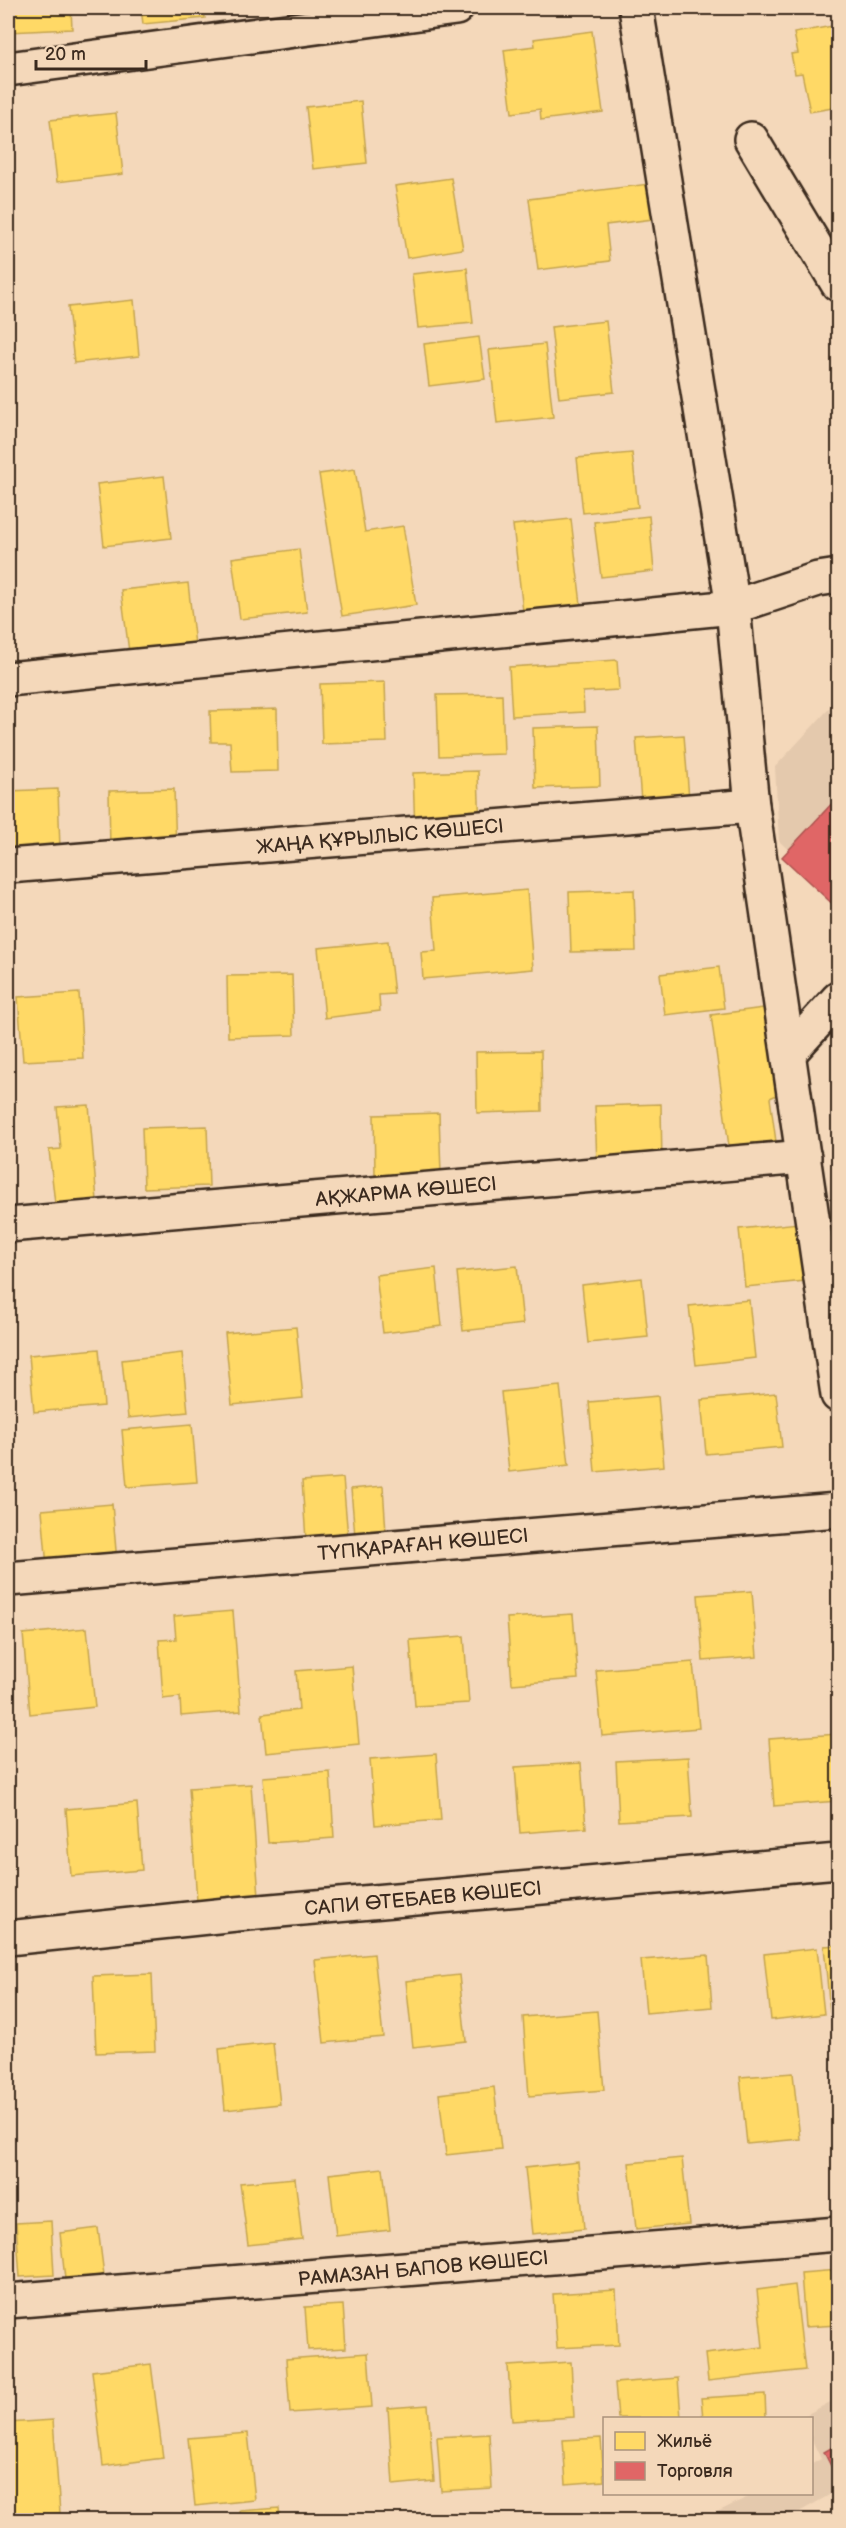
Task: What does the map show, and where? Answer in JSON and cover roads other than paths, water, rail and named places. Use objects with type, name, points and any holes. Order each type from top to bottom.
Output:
[{"type":"street","points":[[8,69],[456,8]]},
{"type":"street","points":[[636,8],[733,607],[752,806],[804,1157],[832,1296],[838,1395]]},
{"type":"street","points":[[751,139],[838,284]]},
{"type":"street","points":[[8,679],[733,607],[818,579],[838,576]]},
{"type":"street","name":"ЖАҢА ҚҰРЫЛЫС КӨШЕСІ","points":[[8,867],[752,806]]},
{"type":"street","points":[[790,1052],[838,999]]},
{"type":"street","name":"АҚЖАРМА КӨШЕСІ","points":[[8,1225],[804,1157]]},
{"type":"street","name":"ТҮПҚАРАҒАН КӨШЕСІ","points":[[8,1579],[838,1510]]},
{"type":"street","name":"САПИ ӨТЕБАЕВ КӨШЕСІ","points":[[8,1938],[236,1914],[838,1861]]},
{"type":"street","name":"РАМАЗАН БАПОВ КӨШЕСІ","points":[[8,2301],[838,2234]]}]
